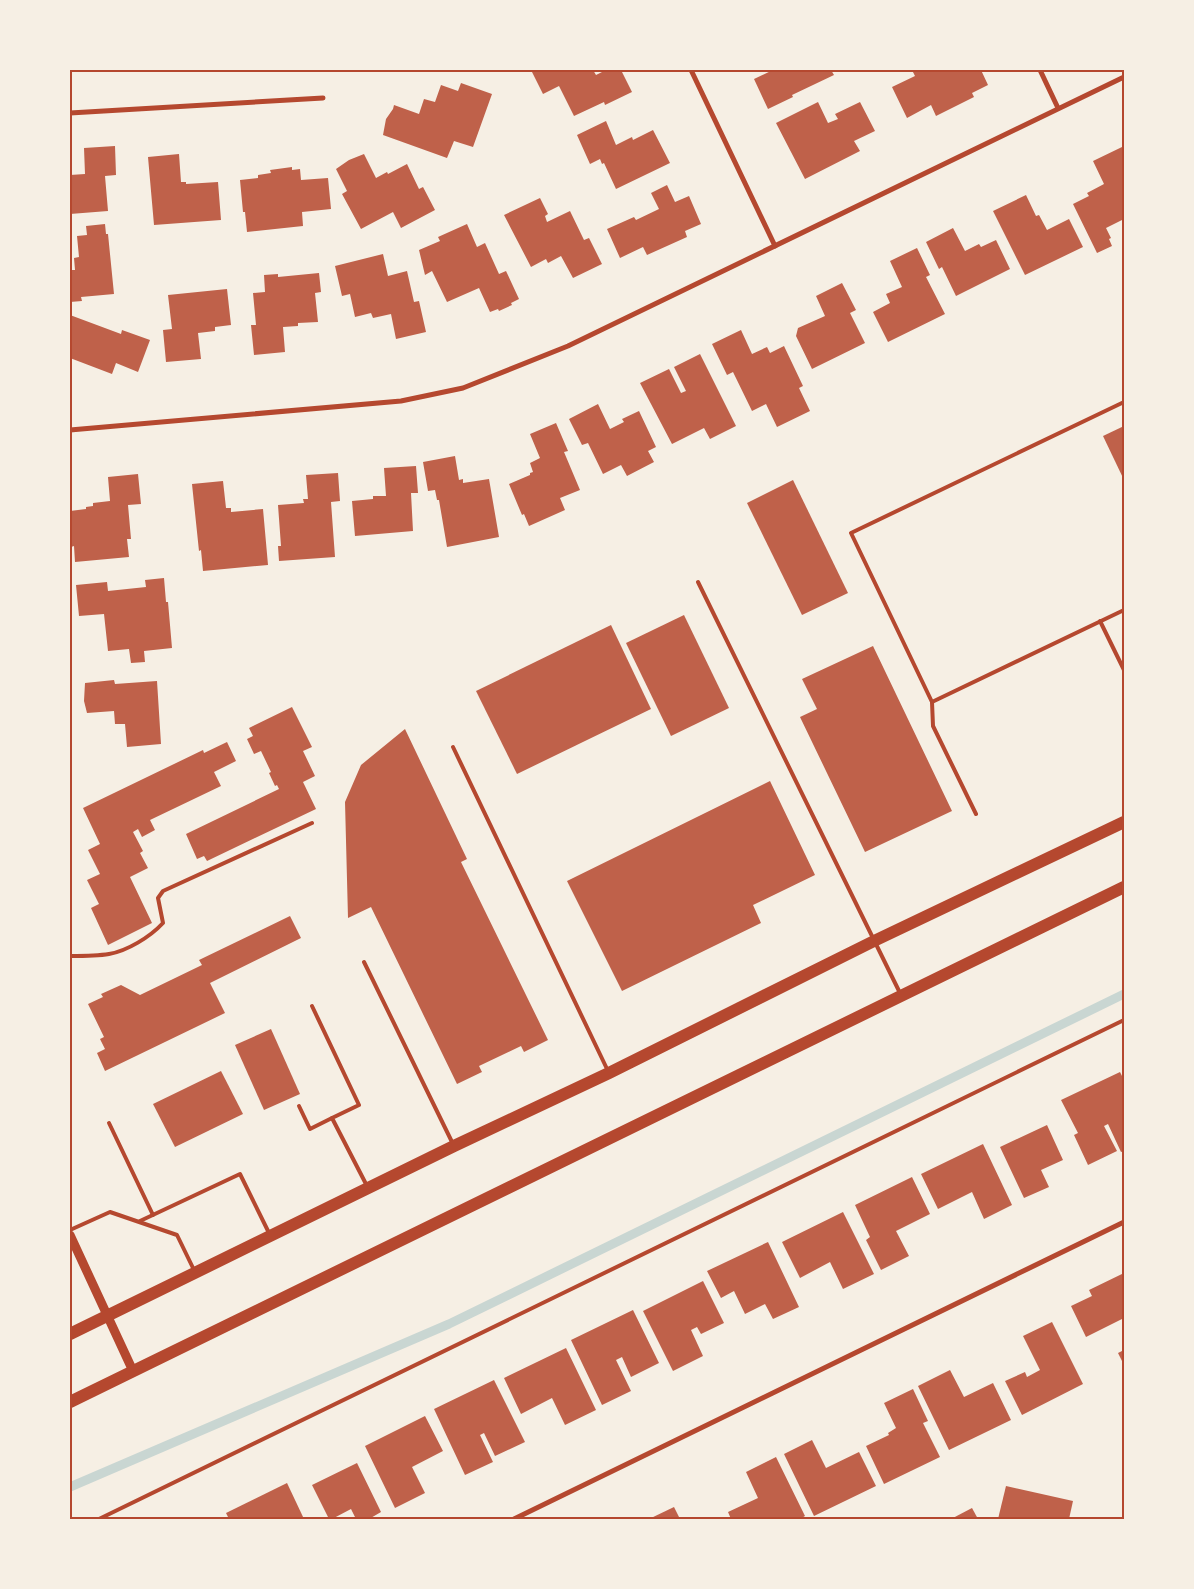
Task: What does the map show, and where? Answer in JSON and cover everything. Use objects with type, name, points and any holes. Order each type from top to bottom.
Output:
[{"type":"main road","points":[[70,1334],[454,1146],[609,1073],[874,941],[1124,822]]},
{"type":"main road","points":[[70,1402],[1124,887]]},
{"type":"street","points":[[691,70],[775,246]]},
{"type":"street","points":[[1040,70],[1058,108]]},
{"type":"street","points":[[70,430],[401,401],[463,388],[568,346],[1124,77]]},
{"type":"street","points":[[70,113],[323,98]]},
{"type":"street","points":[[514,1519],[1124,1222]]},
{"type":"street","points":[[70,1235],[133,1371]]},
{"type":"lane","points":[[976,814],[933,726],[932,702],[851,533],[1124,402]]},
{"type":"lane","points":[[698,582],[901,995]]},
{"type":"lane","points":[[932,702],[1124,610]]},
{"type":"lane","points":[[1100,621],[1124,670]]},
{"type":"lane","points":[[453,747],[609,1073]]},
{"type":"lane","points":[[70,956],[110,954],[140,942],[163,923],[158,898],[163,891],[312,823]]},
{"type":"lane","points":[[364,962],[454,1146]]},
{"type":"lane","points":[[299,1106],[310,1129],[359,1105],[312,1006]]},
{"type":"lane","points":[[99,1519],[1124,1020]]},
{"type":"lane","points":[[332,1118],[368,1188]]},
{"type":"lane","points":[[109,1123],[153,1215]]},
{"type":"lane","points":[[140,1221],[240,1174],[271,1236]]},
{"type":"lane","points":[[70,1230],[110,1212],[140,1221],[177,1235],[195,1272]]},
{"type":"building","points":[[531,70],[593,70],[596,75],[606,70],[621,70],[632,92],[605,105],[604,102],[574,116],[559,86],[543,94]]},
{"type":"building","points":[[773,70],[831,70],[834,75],[768,109],[754,79]]},
{"type":"building","points":[[912,70],[981,70],[988,85],[972,93],[974,97],[936,116],[931,105],[907,118],[892,87],[915,76]]},
{"type":"building","points":[[461,83],[492,94],[473,147],[454,141],[447,158],[383,135],[386,119],[394,105],[419,114],[424,99],[435,102],[441,85],[458,91]]},
{"type":"building","points":[[818,102],[828,123],[838,119],[835,114],[860,102],[875,131],[854,141],[860,151],[805,179],[776,123]]},
{"type":"building","points":[[606,121],[616,145],[632,137],[633,140],[653,130],[670,163],[616,189],[604,163],[602,164],[600,159],[590,164],[577,135]]},
{"type":"building","points":[[115,146],[116,175],[105,176],[108,211],[70,214],[70,175],[85,174],[84,148]]},
{"type":"building","points":[[1122,147],[1124,151],[1124,219],[1106,228],[1111,238],[1109,239],[1112,246],[1097,253],[1073,204],[1089,196],[1087,193],[1104,184],[1093,161]]},
{"type":"building","points":[[179,154],[181,182],[186,182],[186,184],[218,182],[221,220],[154,225],[148,157]]},
{"type":"building","points":[[364,154],[376,178],[407,164],[419,189],[423,187],[435,210],[401,228],[393,212],[361,229],[342,194],[347,191],[336,169],[349,160]]},
{"type":"building","points":[[292,167],[292,170],[300,169],[301,180],[328,178],[331,209],[302,212],[303,226],[247,232],[240,180],[258,178],[258,175],[271,173],[270,170]]},
{"type":"building","points":[[667,185],[675,202],[689,196],[701,224],[685,231],[687,237],[647,255],[643,247],[620,258],[607,229],[634,217],[636,220],[659,209],[651,193]]},
{"type":"building","points":[[1026,195],[1036,216],[1039,215],[1047,230],[1069,219],[1083,247],[1025,275],[993,211]]},
{"type":"building","points":[[540,198],[548,214],[545,216],[547,222],[570,211],[584,240],[589,238],[602,264],[573,278],[561,256],[548,263],[546,259],[531,267],[504,215]]},
{"type":"building","points":[[105,224],[106,234],[108,234],[114,294],[81,297],[82,301],[70,302],[70,270],[75,270],[74,258],[79,257],[77,236],[87,235],[86,226]]},
{"type":"building","points":[[467,224],[477,247],[485,243],[499,274],[506,271],[519,299],[511,303],[512,305],[499,311],[498,309],[490,312],[479,288],[447,302],[432,271],[425,275],[419,250],[440,241],[438,237]]},
{"type":"building","points":[[953,228],[965,251],[979,244],[981,247],[996,240],[1010,269],[956,296],[942,267],[939,269],[926,242]]},
{"type":"building","points":[[917,248],[930,275],[926,277],[945,314],[888,342],[873,312],[890,303],[886,294],[902,287],[890,261]]},
{"type":"building","points":[[383,254],[388,276],[407,271],[414,302],[419,301],[426,332],[396,339],[391,314],[373,318],[371,313],[355,317],[350,294],[342,296],[335,266]]},
{"type":"building","points":[[319,273],[321,292],[315,293],[318,322],[298,323],[298,326],[283,327],[285,352],[254,355],[251,325],[256,325],[253,293],[265,292],[264,275],[278,274],[278,277]]},
{"type":"building","points":[[842,283],[856,310],[850,313],[865,343],[812,369],[796,336],[798,328],[825,316],[816,296]]},
{"type":"building","points":[[227,289],[231,325],[215,327],[215,331],[198,333],[201,359],[166,362],[163,330],[172,329],[168,295]]},
{"type":"building","points":[[70,315],[121,334],[122,330],[150,340],[138,372],[116,363],[112,374],[70,358]]},
{"type":"building","points":[[741,330],[752,354],[767,347],[770,353],[784,346],[803,386],[799,388],[810,411],[777,427],[766,404],[752,411],[733,372],[727,375],[712,344]]},
{"type":"building","points":[[700,354],[736,426],[710,439],[704,428],[672,444],[640,383],[669,369],[681,393],[686,391],[674,367]]},
{"type":"building","points":[[598,404],[610,429],[624,422],[622,419],[639,411],[656,447],[648,451],[654,462],[627,476],[621,465],[603,474],[588,443],[582,445],[569,419]]},
{"type":"building","points":[[556,423],[568,451],[564,452],[580,490],[560,498],[565,510],[529,526],[524,514],[522,515],[509,484],[530,475],[533,472],[530,463],[540,458],[530,434]]},
{"type":"building","points":[[1124,426],[1124,480],[1103,436]]},
{"type":"building","points":[[455,456],[459,480],[463,479],[463,483],[489,479],[499,537],[447,547],[439,500],[437,500],[435,490],[428,491],[423,462]]},
{"type":"building","points":[[416,466],[418,493],[411,493],[413,531],[355,536],[352,501],[373,499],[373,496],[386,496],[384,468]]},
{"type":"building","points":[[338,473],[340,501],[331,502],[335,557],[279,561],[278,546],[281,546],[278,505],[304,503],[303,499],[308,499],[306,475]]},
{"type":"building","points":[[138,474],[141,504],[128,505],[131,539],[127,539],[129,557],[75,562],[74,546],[71,547],[70,511],[86,509],[86,507],[93,506],[93,503],[110,501],[108,477]]},
{"type":"building","points":[[793,480],[848,593],[802,615],[747,503]]},
{"type":"building","points":[[223,481],[226,508],[231,508],[231,512],[263,509],[268,565],[203,571],[192,484]]},
{"type":"building","points":[[164,578],[172,648],[144,651],[145,662],[131,663],[129,649],[108,651],[104,614],[79,616],[76,585],[107,582],[108,591],[146,587],[145,580]]},
{"type":"building","points":[[684,615],[729,708],[671,736],[626,643]]},
{"type":"building","points":[[611,625],[651,709],[517,774],[476,691]]},
{"type":"building","points":[[873,646],[952,811],[865,852],[800,717],[817,709],[802,679]]},
{"type":"building","points":[[114,680],[115,684],[157,681],[161,744],[127,747],[125,724],[115,724],[114,711],[87,713],[84,701],[85,683]]},
{"type":"building","points":[[292,707],[312,747],[303,751],[315,776],[303,782],[316,809],[207,861],[204,856],[197,859],[186,834],[279,789],[277,785],[275,786],[261,751],[254,754],[247,739],[253,736],[249,728]]},
{"type":"building","points":[[405,729],[467,859],[461,862],[548,1040],[524,1052],[521,1046],[479,1066],[482,1072],[457,1084],[371,907],[348,918],[345,802],[361,765]]},
{"type":"building","points":[[227,742],[236,761],[214,772],[221,786],[150,820],[155,830],[142,837],[138,829],[133,832],[143,851],[140,853],[148,868],[130,877],[152,923],[108,945],[91,908],[99,904],[87,880],[100,874],[88,850],[100,844],[83,808],[203,750],[204,753]]},
{"type":"building","points":[[770,781],[815,875],[753,905],[761,923],[622,991],[567,881]]},
{"type":"building","points":[[290,916],[301,938],[210,983],[225,1013],[105,1071],[97,1053],[105,1049],[100,1039],[104,1037],[88,1004],[103,997],[101,994],[121,985],[140,995],[202,965],[199,960]]},
{"type":"building","points":[[271,1029],[300,1094],[264,1110],[235,1045]]},
{"type":"building","points":[[221,1071],[243,1114],[175,1147],[153,1104]]},
{"type":"building","points":[[1120,1072],[1124,1080],[1124,1151],[1121,1152],[1108,1124],[1104,1126],[1117,1151],[1088,1165],[1074,1135],[1078,1133],[1061,1100]]},
{"type":"building","points":[[1047,1125],[1063,1160],[1041,1170],[1049,1187],[1024,1198],[1000,1147]]},
{"type":"building","points":[[983,1144],[1012,1205],[984,1219],[972,1192],[938,1209],[921,1174]]},
{"type":"building","points":[[912,1177],[930,1214],[896,1231],[909,1256],[881,1270],[866,1240],[870,1237],[855,1205]]},
{"type":"building","points":[[843,1212],[874,1274],[843,1289],[830,1262],[800,1278],[782,1242]]},
{"type":"building","points":[[768,1242],[799,1307],[773,1319],[765,1304],[745,1314],[734,1291],[721,1298],[707,1271]]},
{"type":"building","points":[[1124,1273],[1124,1318],[1086,1337],[1071,1306],[1092,1296],[1089,1290]]},
{"type":"building","points":[[703,1281],[724,1323],[701,1334],[697,1327],[691,1330],[703,1356],[673,1371],[643,1311]]},
{"type":"building","points":[[633,1310],[659,1363],[631,1377],[622,1357],[616,1360],[631,1391],[602,1405],[571,1340]]},
{"type":"building","points":[[1052,1322],[1083,1384],[1022,1415],[1005,1381],[1025,1372],[1027,1377],[1040,1370],[1023,1336]]},
{"type":"building","points":[[566,1348],[596,1410],[565,1425],[552,1398],[521,1414],[504,1378]]},
{"type":"building","points":[[1124,1350],[1124,1365],[1118,1353]]},
{"type":"building","points":[[950,1370],[964,1397],[993,1383],[1011,1420],[949,1450],[918,1386]]},
{"type":"building","points":[[494,1380],[525,1442],[495,1456],[484,1433],[480,1435],[493,1462],[465,1475],[434,1409]]},
{"type":"building","points":[[913,1389],[928,1421],[923,1423],[940,1457],[884,1484],[866,1446],[889,1435],[888,1433],[896,1428],[884,1403]]},
{"type":"building","points":[[425,1416],[443,1451],[412,1467],[425,1493],[395,1508],[365,1446]]},
{"type":"building","points":[[812,1440],[826,1468],[859,1452],[876,1486],[814,1516],[784,1454]]},
{"type":"building","points":[[776,1457],[805,1516],[800,1519],[731,1519],[728,1512],[758,1498],[746,1472]]},
{"type":"building","points":[[357,1463],[381,1512],[369,1519],[356,1519],[351,1509],[329,1519],[312,1485]]},
{"type":"building","points":[[287,1483],[304,1519],[229,1519],[226,1513]]},
{"type":"building","points":[[1006,1486],[1073,1501],[1069,1519],[998,1519]]},
{"type":"building","points":[[674,1507],[680,1519],[649,1519]]},
{"type":"building","points":[[972,1508],[978,1519],[951,1519]]},
{"type":"waterway","points":[[70,1487],[449,1324],[1124,994]]}]
